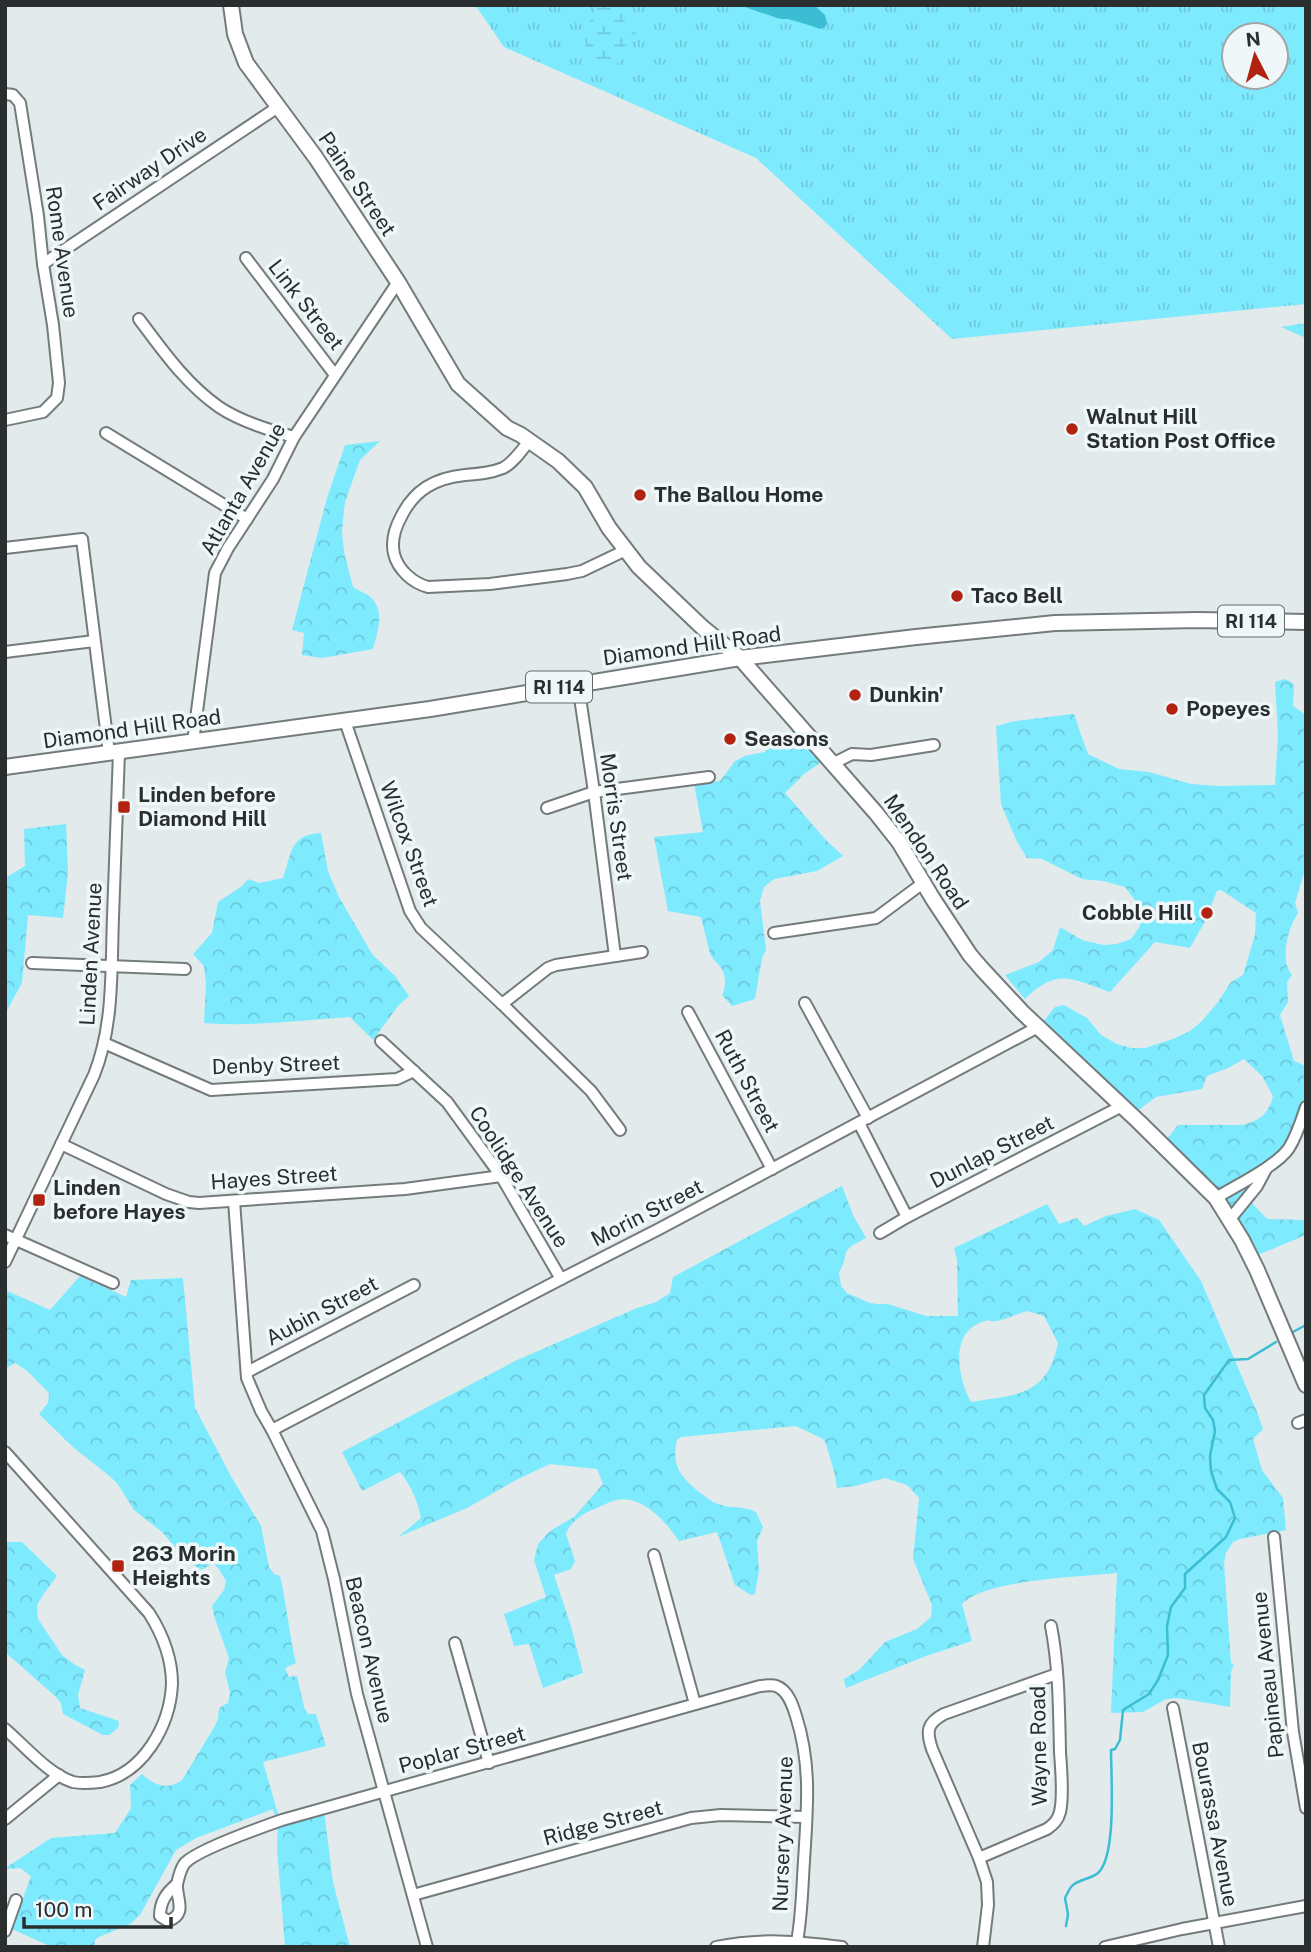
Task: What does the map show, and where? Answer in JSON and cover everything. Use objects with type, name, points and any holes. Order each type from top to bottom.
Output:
[{"type":"main road","name":"Paine Street","points":[[231,5],[235,34],[246,63],[316,158],[398,282],[458,384]]},
{"type":"main road","name":"Mendon Road","points":[[458,384],[507,428],[558,461],[585,487],[609,528],[639,566],[703,628],[740,658],[834,763],[899,842],[970,955],[1038,1027],[1216,1198],[1230,1219],[1265,1289],[1306,1385]]},
{"type":"main road","name":"Diamond Hill Road","points":[[5,767],[430,709],[740,658],[928,635],[1055,623],[1197,620],[1306,622]]},
{"type":"street","name":"Rome Avenue","points":[[5,420],[43,412],[57,398],[59,383],[38,216],[20,103],[9,94]]},
{"type":"street","name":"Fairway Drive","points":[[43,264],[278,107]]},
{"type":"street","name":"Link Street","points":[[246,258],[335,375]]},
{"type":"street","name":"Atlanta Avenue","points":[[192,742],[215,573],[274,479],[294,437],[398,282]]},
{"type":"street","points":[[139,319],[169,360],[221,408],[270,430],[294,437]]},
{"type":"street","points":[[106,433],[247,519]]},
{"type":"street","points":[[530,441],[506,466],[491,472],[453,477],[425,486],[410,500],[395,528],[394,540],[394,553],[408,575],[420,585],[428,587],[490,584],[582,571],[626,550]]},
{"type":"street","points":[[5,548],[82,539],[94,640],[114,753]]},
{"type":"street","points":[[5,652],[94,640]]},
{"type":"street","name":"Morris Street","points":[[578,684],[615,956]]},
{"type":"street","name":"Wilcox Street","points":[[345,721],[411,911],[421,928],[591,1091],[620,1130]]},
{"type":"street","points":[[834,763],[852,754],[871,755],[934,745]]},
{"type":"street","name":"Linden Avenue","points":[[5,1262],[11,1237],[61,1144],[94,1075],[104,1043],[112,966],[114,753]]},
{"type":"street","points":[[547,808],[594,792],[709,777]]},
{"type":"street","points":[[774,933],[876,918],[923,883]]},
{"type":"street","points":[[502,1004],[548,968],[556,965],[642,952]]},
{"type":"street","points":[[32,963],[185,969]]},
{"type":"street","points":[[805,1003],[864,1120],[908,1217]]},
{"type":"street","name":"Ruth Street","points":[[688,1012],[772,1169]]},
{"type":"street","name":"Morin Street","points":[[272,1430],[1038,1027]]},
{"type":"street","name":"Coolidge Avenue","points":[[381,1041],[447,1102],[501,1176],[561,1279]]},
{"type":"street","name":"Denby Street","points":[[104,1043],[211,1090],[397,1079],[414,1071]]},
{"type":"street","name":"Dunlap Street","points":[[880,1233],[1122,1106]]},
{"type":"street","points":[[1216,1198],[1283,1156],[1298,1132],[1306,1107]]},
{"type":"street","name":"Hayes Street","points":[[61,1144],[166,1194],[189,1202],[405,1189],[501,1176]]},
{"type":"street","points":[[1230,1219],[1257,1186],[1266,1169]]},
{"type":"street","name":"Beacon Avenue","points":[[234,1201],[247,1378],[322,1531],[357,1694],[427,1947]]},
{"type":"street","points":[[11,1237],[113,1283]]},
{"type":"street","name":"Aubin Street","points":[[247,1372],[414,1285]]},
{"type":"street","points":[[5,1452],[149,1613],[160,1631],[170,1665],[172,1687],[166,1717],[157,1737],[131,1769],[107,1780],[72,1782],[59,1775],[5,1729]]},
{"type":"street","name":"Papineau Avenue","points":[[1274,1537],[1293,1732],[1306,1808]]},
{"type":"street","points":[[654,1555],[695,1704]]},
{"type":"street","name":"Wayne Road","points":[[979,1858],[1047,1829],[1054,1824],[1059,1814],[1061,1766],[1057,1674],[1051,1626]]},
{"type":"street","points":[[455,1643],[489,1763]]},
{"type":"street","points":[[983,1947],[987,1882],[932,1749],[930,1725],[944,1714],[1057,1674]]},
{"type":"street","name":"Poplar Street","points":[[177,1884],[183,1865],[191,1858],[265,1825],[760,1686],[778,1687]]},
{"type":"street","name":"Nursery Avenue","points":[[778,1687],[789,1699],[804,1740],[807,1773],[796,1944]]},
{"type":"street","name":"Bourassa Avenue","points":[[1173,1708],[1219,1947]]},
{"type":"street","points":[[5,1819],[59,1775]]},
{"type":"street","name":"Ridge Street","points":[[413,1895],[691,1818],[721,1815],[806,1817]]},
{"type":"street","points":[[5,1931],[16,1900]]},
{"type":"street","points":[[1105,1947],[1306,1906]]},
{"type":"street","points":[[716,1947],[757,1940],[842,1947]]},
{"type":"green space","points":[[475,5],[1306,5],[1306,304],[952,339],[756,158],[504,47]]},
{"type":"green space","points":[[598,5],[623,5],[623,19],[638,36],[624,47],[619,62],[610,70],[600,70],[586,45],[588,28]]},
{"type":"green space","points":[[1306,323],[1306,338],[1281,327]]},
{"type":"green space","points":[[380,441],[360,460],[345,502],[342,531],[353,587],[374,600],[379,613],[373,649],[322,658],[302,655],[304,633],[292,630],[327,498],[345,445]]},
{"type":"green space","points":[[1285,679],[1294,684],[1293,706],[1306,715],[1306,866],[1295,903],[1298,913],[1286,944],[1286,961],[1292,975],[1287,982],[1288,1002],[1280,1015],[1294,1061],[1306,1066],[1306,1112],[1295,1136],[1249,1200],[1267,1219],[1306,1220],[1306,1235],[1253,1257],[1219,1207],[1163,1144],[1178,1125],[1242,1125],[1259,1119],[1266,1112],[1273,1096],[1262,1076],[1244,1059],[1207,1076],[1202,1089],[1156,1097],[1132,1115],[1039,1027],[1055,1007],[1064,1005],[1087,1018],[1101,1035],[1131,1048],[1145,1048],[1190,1031],[1218,1002],[1231,982],[1243,975],[1255,935],[1256,913],[1221,890],[1217,891],[1190,948],[1155,942],[1110,992],[1075,980],[1056,979],[1025,999],[1005,975],[1039,962],[1053,950],[1060,927],[1082,940],[1103,945],[1117,944],[1131,939],[1140,926],[1140,907],[1125,887],[1082,879],[1042,859],[1027,858],[1001,804],[996,726],[1072,714],[1075,715],[1088,754],[1119,769],[1149,772],[1191,784],[1275,785],[1278,734],[1275,682]]},
{"type":"green space","points":[[798,726],[824,760],[804,774],[785,793],[843,856],[817,871],[774,879],[764,887],[760,901],[766,950],[762,958],[755,999],[732,1006],[722,995],[725,987],[724,975],[710,954],[701,917],[668,911],[654,837],[703,832],[694,784],[720,781],[735,761],[764,752],[782,741]]},
{"type":"green space","points":[[66,824],[68,872],[63,918],[28,915],[22,983],[5,1014],[5,878],[25,866],[24,829]]},
{"type":"green space","points":[[321,833],[328,871],[339,897],[372,954],[396,977],[409,996],[398,1006],[373,1040],[350,1017],[259,1024],[204,1023],[204,966],[193,954],[212,933],[218,902],[248,879],[259,883],[283,878],[297,842],[311,834]]},
{"type":"green space","points":[[842,1186],[853,1215],[866,1238],[846,1252],[839,1273],[841,1286],[847,1293],[870,1303],[888,1304],[926,1316],[958,1316],[957,1259],[954,1248],[1047,1204],[1059,1224],[1077,1218],[1084,1226],[1106,1216],[1135,1209],[1159,1220],[1201,1281],[1263,1429],[1253,1439],[1262,1470],[1283,1498],[1286,1530],[1240,1539],[1233,1542],[1226,1553],[1224,1563],[1231,1663],[1234,1664],[1231,1672],[1230,1707],[1178,1698],[1166,1699],[1143,1712],[1111,1713],[1117,1573],[1012,1584],[974,1596],[962,1604],[972,1641],[846,1688],[844,1679],[859,1670],[885,1642],[917,1629],[931,1617],[932,1605],[913,1559],[919,1498],[907,1485],[885,1478],[837,1488],[823,1439],[796,1426],[681,1437],[677,1440],[676,1463],[692,1486],[715,1503],[756,1512],[763,1527],[757,1541],[759,1571],[755,1594],[751,1595],[735,1585],[717,1532],[679,1541],[652,1511],[626,1499],[605,1504],[574,1522],[566,1534],[575,1561],[571,1569],[554,1575],[583,1673],[543,1688],[529,1644],[514,1646],[504,1614],[546,1597],[534,1560],[538,1544],[550,1531],[574,1517],[603,1484],[597,1469],[550,1464],[467,1508],[398,1537],[421,1518],[408,1483],[400,1472],[362,1491],[342,1452],[515,1361],[656,1302],[670,1293],[673,1277]],"holes":[[[1027,1311],[1044,1316],[1058,1343],[1046,1374],[1027,1390],[971,1402],[960,1368],[959,1356],[965,1335],[973,1326],[989,1320],[999,1321]]]},
{"type":"green space","points":[[80,1276],[126,1297],[131,1280],[183,1278],[195,1408],[261,1526],[269,1567],[274,1574],[280,1576],[296,1663],[285,1668],[289,1677],[297,1676],[304,1707],[308,1714],[316,1714],[326,1746],[263,1762],[281,1824],[324,1811],[333,1882],[350,1947],[285,1947],[277,1849],[278,1825],[273,1809],[196,1838],[176,1850],[140,1915],[130,1924],[99,1937],[95,1940],[94,1947],[52,1947],[12,1929],[31,1876],[20,1868],[6,1869],[7,1867],[51,1838],[115,1833],[131,1808],[130,1785],[142,1774],[151,1781],[166,1786],[182,1780],[215,1726],[219,1708],[228,1703],[230,1692],[225,1673],[229,1658],[212,1606],[224,1590],[226,1581],[219,1569],[213,1563],[202,1570],[187,1561],[162,1532],[134,1510],[117,1483],[74,1448],[39,1414],[48,1403],[49,1393],[15,1363],[5,1369],[5,1290],[50,1310]]},
{"type":"green space","points":[[5,1542],[22,1542],[57,1576],[37,1605],[38,1619],[62,1655],[85,1670],[78,1695],[80,1708],[119,1721],[118,1728],[109,1735],[103,1735],[63,1714],[61,1703],[56,1697],[5,1652]]},
{"type":"shaded area","points":[[740,5],[814,5],[825,15],[827,23],[820,29]]},
{"type":"waterway","points":[[1291,1333],[1306,1325]]},
{"type":"waterway","points":[[1066,1926],[1068,1914],[1065,1898],[1072,1886],[1098,1873],[1108,1850],[1112,1814],[1111,1750],[1115,1749],[1120,1740],[1123,1710],[1149,1694],[1158,1680],[1168,1655],[1167,1626],[1171,1607],[1185,1588],[1185,1574],[1226,1537],[1235,1518],[1230,1502],[1217,1489],[1211,1471],[1210,1456],[1215,1431],[1213,1420],[1205,1408],[1204,1395],[1229,1360],[1248,1359],[1276,1342]]},
{"type":"place","name":"Walnut Hill Station Post Office","points":[[1072,429]]},
{"type":"place","name":"The Ballou Home","points":[[640,495]]},
{"type":"place","name":"Taco Bell","points":[[957,596]]},
{"type":"place","name":"Dunkin'","points":[[855,695]]},
{"type":"place","name":"Popeyes","points":[[1172,709]]},
{"type":"place","name":"Seasons","points":[[730,739]]},
{"type":"place","name":"Linden before Diamond Hill","points":[[124,807]]},
{"type":"place","name":"Cobble Hill","points":[[1207,913]]},
{"type":"place","name":"Linden before Hayes","points":[[39,1200]]},
{"type":"place","name":"263 Morin Heights","points":[[118,1566]]}]
